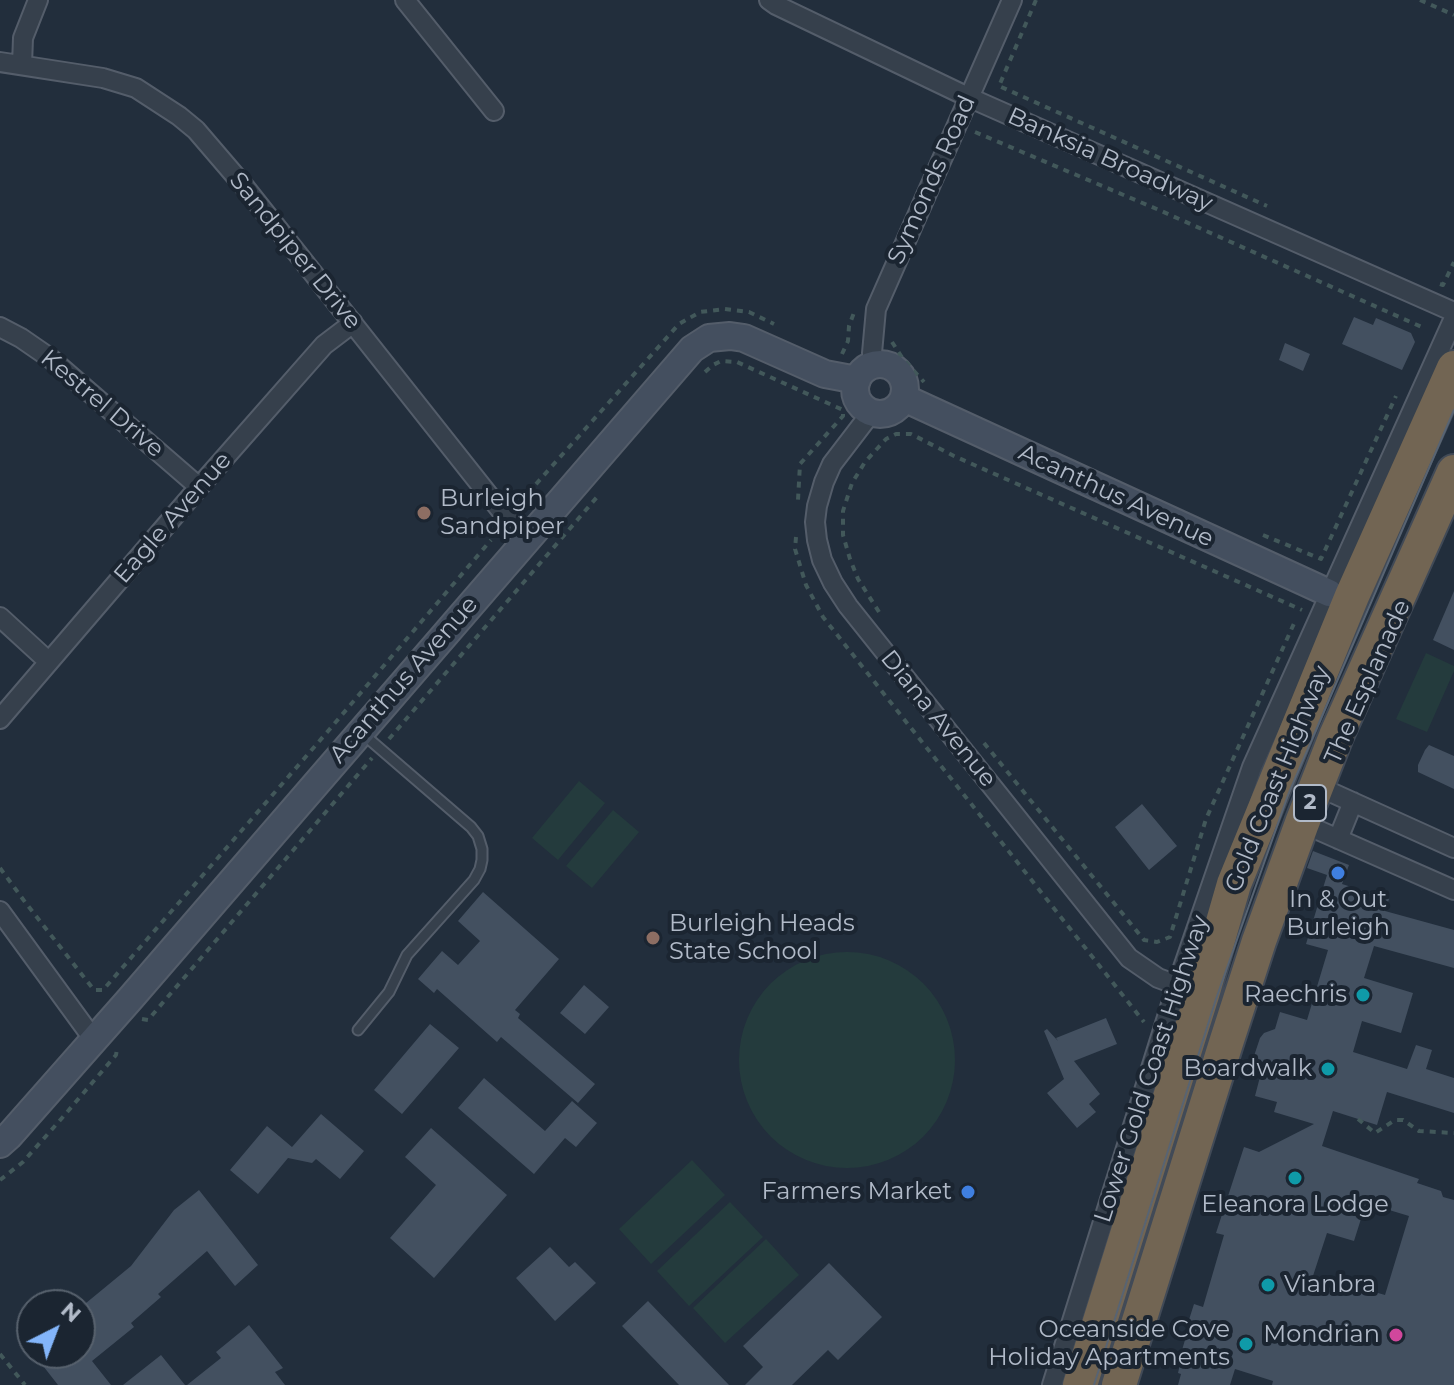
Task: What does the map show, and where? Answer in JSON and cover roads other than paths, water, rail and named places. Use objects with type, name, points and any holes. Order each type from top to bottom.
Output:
[{"type":"highway","name":"Gold Coast Highway","points":[[1080,1385],[1234,884],[1352,596],[1454,368]]},
{"type":"highway","name":"Gold Coast Highway","points":[[1119,1385],[1259,941],[1302,823],[1336,736],[1454,472]]},
{"type":"street","points":[[22,65],[23,38],[38,0]]},
{"type":"street","points":[[405,0],[494,111]]},
{"type":"street","name":"Banksia Broadway","points":[[769,0],[968,97],[1454,315]]},
{"type":"street","name":"Symonds Road","points":[[867,372],[876,309],[1012,0]]},
{"type":"street","name":"Sandpiper Drive","points":[[0,62],[103,78],[136,88],[179,116],[212,148],[525,541]]},
{"type":"street","name":"Lower Gold Coast Highway","points":[[1052,1385],[1177,985],[1252,767],[1454,315]]},
{"type":"street","name":"Eagle Avenue","points":[[0,719],[324,345],[353,323]]},
{"type":"street","name":"Kestrel Drive","points":[[0,327],[50,358],[199,487]]},
{"type":"street","name":"Acanthus Avenue","points":[[0,1144],[105,1042],[370,740],[525,541],[692,349],[709,338],[730,336],[744,338],[825,374],[867,372]]},
{"type":"street","points":[[893,368],[900,374],[905,390],[900,405],[887,414],[871,413],[859,403],[856,396],[867,372],[893,368]]},
{"type":"street","name":"Acanthus Avenue","points":[[904,398],[1329,593]]},
{"type":"street","name":"Diana Avenue","points":[[871,413],[832,464],[817,506],[817,540],[833,583],[1129,958],[1158,978],[1177,985]]},
{"type":"street","points":[[0,617],[49,662]]},
{"type":"street","points":[[1317,786],[1454,848]]},
{"type":"street","points":[[1338,839],[1353,802]]},
{"type":"street","points":[[1302,823],[1454,890]]},
{"type":"street","points":[[0,911],[105,1042]]},
{"type":"lane","points":[[358,1030],[389,992],[407,955],[474,880],[482,860],[478,836],[471,827],[370,740]]},
{"type":"tram line","points":[[1094,1385],[1216,999],[1288,795],[1454,410]]},
{"type":"place","name":"Burleigh Sandpiper","points":[[424,513]]},
{"type":"place","name":"In & Out Burleigh","points":[[1338,873]]},
{"type":"place","name":"Burleigh Heads State School","points":[[653,938]]},
{"type":"place","name":"Raechris","points":[[1363,995]]},
{"type":"place","name":"Boardwalk","points":[[1328,1069]]},
{"type":"place","name":"Eleanora Lodge","points":[[1295,1178]]},
{"type":"place","name":"Farmers Market","points":[[968,1192]]},
{"type":"place","name":"Vianbra","points":[[1268,1285]]},
{"type":"place","name":"Mondrian","points":[[1396,1335]]},
{"type":"place","name":"Oceanside Cove Holiday Apartments","points":[[1246,1344]]}]
